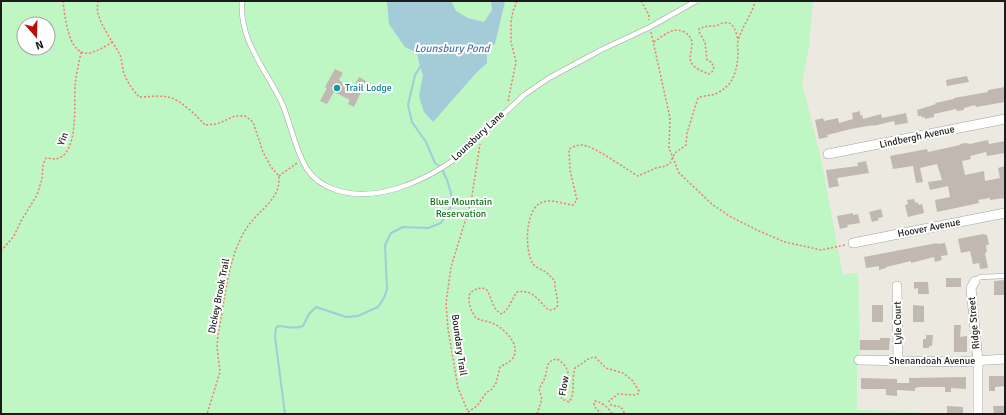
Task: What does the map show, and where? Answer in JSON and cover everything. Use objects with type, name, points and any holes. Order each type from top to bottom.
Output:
[{"type":"street","name":"Lindbergh Avenue","points":[[828,154],[1005,119]]},
{"type":"street","name":"Hoover Avenue","points":[[853,243],[1005,213]]},
{"type":"street","name":"Ridge Street","points":[[975,281],[971,288],[978,361],[978,414]]},
{"type":"street","name":"Lyle Court","points":[[897,286],[898,361]]},
{"type":"street","name":"Shenandoah Avenue","points":[[859,360],[957,362],[1005,359]]},
{"type":"lane","name":"Lounsbury Lane","points":[[242,1],[245,32],[251,48],[281,101],[294,142],[302,160],[307,169],[316,179],[329,187],[346,193],[375,193],[411,184],[451,162],[524,94],[549,78],[601,50],[650,27],[696,1]]},
{"type":"lane","points":[[975,281],[980,277],[1005,276]]},
{"type":"path","points":[[63,1],[66,23],[74,46],[81,52],[90,53],[112,42]]},
{"type":"path","points":[[99,1],[97,4],[99,18],[121,56],[123,71],[130,86],[139,97],[168,97],[187,108],[205,125],[217,124],[235,116],[245,116],[253,122],[263,152],[271,167],[279,176],[302,160]]},
{"type":"path","points":[[508,108],[508,99],[516,62],[511,42],[511,22],[517,1]]},
{"type":"path","points":[[641,1],[649,15],[653,43],[670,118],[669,148],[679,173],[713,205],[759,231],[785,242],[821,250],[853,243]]},
{"type":"path","points":[[738,42],[744,23],[754,6],[755,1]]},
{"type":"path","points":[[469,413],[477,406],[486,393],[492,389],[496,383],[500,367],[510,361],[516,353],[516,348],[512,340],[498,326],[476,318],[470,307],[468,298],[470,293],[477,289],[486,289],[494,306],[499,313],[502,314],[506,311],[509,303],[517,292],[522,291],[534,294],[548,309],[552,310],[558,307],[558,300],[554,290],[555,281],[548,274],[533,264],[528,252],[528,228],[532,210],[542,202],[556,201],[574,205],[577,200],[570,170],[569,149],[583,145],[595,150],[638,176],[656,168],[666,166],[670,163],[675,153],[686,145],[686,133],[698,98],[705,95],[714,94],[725,88],[734,80],[737,66],[738,42],[736,32],[731,24],[724,23],[699,29],[699,32],[705,42],[707,60],[711,62],[714,67],[713,72],[709,74],[692,65],[690,61],[693,42],[690,36],[685,32],[675,30],[653,43]]},
{"type":"path","name":"Yin","points":[[1,250],[14,236],[21,221],[37,195],[42,179],[43,165],[46,158],[56,159],[67,151],[75,128],[75,84],[81,52]]},
{"type":"path","name":"Boundary Trail","points":[[469,413],[458,388],[448,329],[446,302],[451,267],[471,202],[479,156],[480,136]]},
{"type":"path","name":"Dickey Brook Trail","points":[[207,414],[220,372],[217,347],[218,335],[232,262],[246,228],[269,202],[278,188],[279,176]]},
{"type":"path","name":"Flow","points":[[537,414],[542,399],[539,389],[545,377],[546,368],[551,362],[557,359],[566,366],[568,371],[568,381],[560,394],[562,399],[569,402],[572,396],[575,368],[586,360],[595,357],[606,368],[623,373],[635,384],[639,391],[638,394],[635,395],[618,394],[609,402],[611,405],[621,407],[625,414]]},
{"type":"path","points":[[602,414],[596,409],[594,404],[595,401],[604,405],[612,414]]},
{"type":"green space","name":"Blue Mountain Reservation","points":[[1,1],[813,1],[809,46],[802,83],[822,164],[843,276],[850,273],[858,273],[860,357],[857,357],[857,410],[920,412],[920,414],[1,414]]},
{"type":"water","name":"Lounsbury Pond","points":[[387,1],[451,1],[456,11],[468,18],[484,22],[492,10],[491,1],[505,1],[495,44],[487,49],[487,63],[476,73],[433,122],[424,112],[419,96],[423,75],[417,53],[405,47],[389,24]]},
{"type":"building","name":"Trail Lodge","points":[[335,69],[343,73],[339,80],[342,84],[352,90],[359,77],[366,81],[354,107],[348,104],[350,100],[334,92],[327,104],[320,101],[327,88],[325,87]]},
{"type":"building","points":[[967,76],[969,82],[947,86],[946,80]]},
{"type":"building","points":[[1005,87],[1005,102],[976,107],[975,105],[964,108],[964,110],[957,111],[956,109],[934,114],[934,117],[925,119],[925,117],[922,118],[922,116],[918,116],[917,110],[936,104],[935,103]]},
{"type":"building","points":[[860,111],[860,115],[862,115],[863,119],[881,114],[882,118],[906,113],[908,123],[895,125],[894,121],[851,129],[827,135],[828,137],[819,139],[815,120],[823,118],[824,121],[838,118],[839,123],[853,119],[852,113]]},
{"type":"building","points":[[988,140],[989,144],[1005,141],[1005,153],[987,156],[986,152],[970,156],[971,159],[962,161],[965,175],[984,171],[985,181],[1000,178],[998,168],[1005,166],[1005,198],[978,200],[979,203],[937,212],[935,200],[950,197],[948,186],[930,190],[928,182],[942,180],[937,164],[920,168],[923,182],[916,183],[913,166],[893,169],[890,156],[927,149],[928,152],[960,144],[970,144]]},
{"type":"building","points":[[866,161],[869,173],[837,178],[839,186],[829,188],[826,170],[858,166],[857,163]]},
{"type":"building","points":[[914,199],[915,203],[917,202],[919,205],[922,204],[924,213],[908,217],[905,205],[908,204],[907,200]]},
{"type":"building","points":[[881,209],[883,217],[872,222],[869,212]]},
{"type":"building","points":[[853,213],[853,215],[858,214],[860,223],[847,225],[848,227],[840,229],[837,216]]},
{"type":"building","points":[[983,234],[987,235],[989,245],[986,245],[987,252],[985,253],[988,268],[980,269],[979,263],[973,264],[970,251],[961,253],[958,239]]},
{"type":"building","points":[[937,243],[945,243],[948,255],[941,256],[942,260],[935,262],[934,257],[911,263],[911,261],[879,270],[879,266],[866,268],[864,257]]},
{"type":"building","points":[[946,278],[961,278],[961,287],[946,287]]},
{"type":"building","points":[[1005,280],[1005,295],[994,295],[994,281]]},
{"type":"building","points":[[914,282],[928,282],[929,294],[918,294],[918,288],[914,289]]},
{"type":"building","points":[[872,305],[883,305],[883,322],[872,322]]},
{"type":"building","points":[[913,305],[924,306],[924,322],[913,322]]},
{"type":"building","points":[[954,325],[961,325],[960,337],[967,336],[967,352],[954,352]]},
{"type":"building","points":[[926,335],[933,335],[932,346],[929,346],[929,348],[923,348],[923,339],[926,339]]},
{"type":"building","points":[[880,338],[890,338],[889,350],[860,350],[860,340],[880,340]]},
{"type":"building","points":[[989,376],[1005,376],[1005,386],[995,387],[995,391],[989,391]]},
{"type":"building","points":[[966,377],[966,389],[951,388],[951,392],[945,392],[945,387],[920,387],[915,388],[915,391],[897,390],[897,396],[886,395],[886,389],[861,389],[861,378],[897,379],[897,383],[909,383],[909,378]]},
{"type":"building","points":[[947,406],[963,407],[963,414],[947,414]]},
{"type":"building","points":[[993,406],[1004,406],[1004,414],[994,414]]},
{"type":"waterway","points":[[285,414],[275,337],[276,328],[278,326],[294,328],[303,326],[309,314],[316,307],[346,317],[358,316],[378,307],[384,298],[387,289],[385,245],[391,233],[403,227],[428,228],[441,223],[451,206],[451,193],[447,180],[441,167],[435,163],[426,142],[412,122],[408,105],[415,75],[420,67]]},
{"type":"place","name":"Trail Lodge","points":[[337,88]]}]
